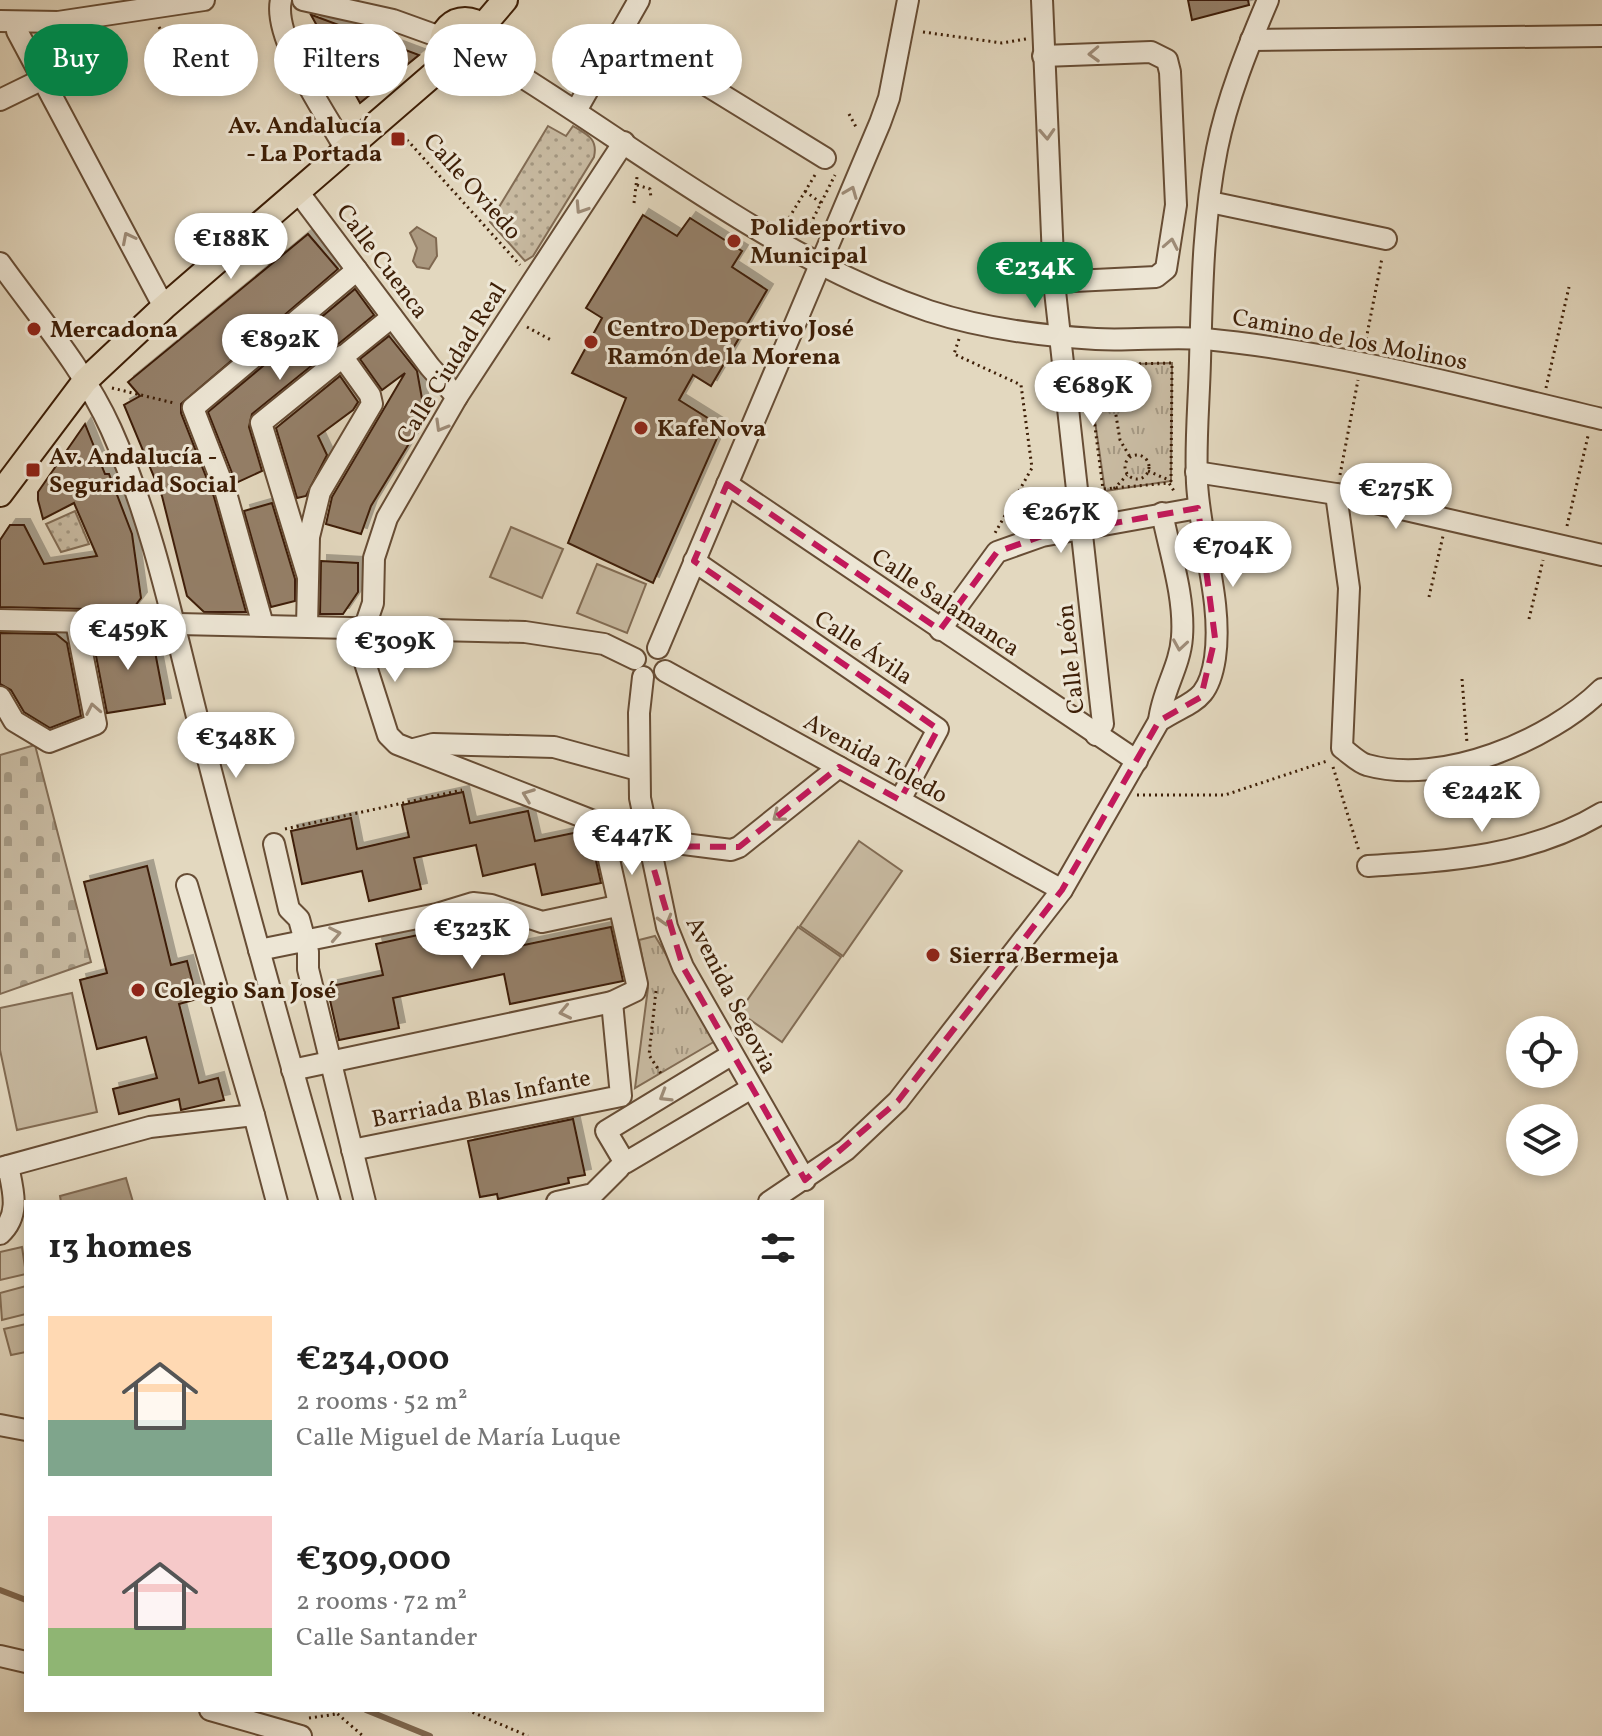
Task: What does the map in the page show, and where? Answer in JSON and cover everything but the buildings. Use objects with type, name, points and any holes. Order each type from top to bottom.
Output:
[{"type":"main road","points":[[485,24],[505,0]]},
{"type":"main road","points":[[455,24],[456,21],[470,20],[477,24]]},
{"type":"main road","points":[[0,494],[85,381],[164,307],[386,116],[424,74]]},
{"type":"street","points":[[9,22],[58,22],[204,0]]},
{"type":"street","points":[[281,0],[279,17],[289,46],[346,150]]},
{"type":"street","points":[[303,0],[393,20]]},
{"type":"street","points":[[350,0],[373,5],[424,37]]},
{"type":"street","points":[[625,24],[639,0]]},
{"type":"street","points":[[658,648],[889,98],[908,0]]},
{"type":"street","name":"Calle León","points":[[1042,0],[1054,282],[1103,724],[1096,735]]},
{"type":"street","points":[[1159,721],[1201,697],[1215,657],[1215,620],[1198,508],[1196,472],[1201,279],[1217,148],[1251,40],[1268,0]]},
{"type":"street","points":[[9,22],[24,44]]},
{"type":"street","points":[[1251,40],[1602,36]]},
{"type":"street","points":[[1042,46],[1151,52],[1163,56],[1170,66],[1176,205],[1166,269],[1156,277],[1054,282]]},
{"type":"street","name":"Camino de los Molinos","points":[[536,84],[821,264],[864,286],[965,320],[1095,339],[1201,339],[1294,351],[1597,418]]},
{"type":"street","points":[[0,100],[24,88]]},
{"type":"street","points":[[52,96],[164,307]]},
{"type":"street","points":[[577,109],[584,96]]},
{"type":"street","points":[[726,96],[833,161]]},
{"type":"street","name":"Calle Ciudad Real","points":[[362,627],[373,603],[374,558],[387,518],[457,397],[624,142]]},
{"type":"street","name":"Calle Cuenca","points":[[299,193],[392,317],[457,397]]},
{"type":"street","points":[[1210,202],[1386,239]]},
{"type":"street","points":[[0,263],[85,381],[129,473],[174,623],[259,950],[329,1200]]},
{"type":"street","points":[[263,625],[226,493],[193,408],[357,270]]},
{"type":"street","points":[[308,577],[261,423],[392,317]]},
{"type":"street","points":[[307,626],[309,537],[320,492],[372,404],[370,395],[342,356]]},
{"type":"street","points":[[1196,472],[1336,494],[1602,555]]},
{"type":"street","name":"Calle Salamanca","points":[[727,484],[1137,761]]},
{"type":"street","points":[[1336,494],[1349,588],[1342,748],[1365,765],[1412,769],[1468,762],[1508,752],[1586,705],[1602,689]]},
{"type":"street","points":[[940,630],[997,552],[1082,528],[1198,508]]},
{"type":"street","points":[[772,1200],[846,1150],[898,1101],[1062,890],[1137,761],[1159,721],[1182,638],[1175,575],[1162,513]]},
{"type":"street","name":"Calle Ávila","points":[[694,561],[938,729],[900,800]]},
{"type":"street","points":[[0,620],[551,634],[604,644],[639,668],[657,678],[665,671],[666,656],[658,648],[644,647],[639,668]]},
{"type":"street","points":[[0,697],[14,721],[49,742],[96,724],[76,622]]},
{"type":"street","points":[[292,1070],[328,1053],[612,1002],[630,996],[637,984],[601,824],[397,744],[388,735],[359,644],[362,627]]},
{"type":"street","name":"Avenida Segovia","points":[[639,668],[638,770],[647,846],[672,943],[750,1089],[805,1180]]},
{"type":"street","name":"Avenida Toledo","points":[[665,671],[1062,890]]},
{"type":"street","points":[[414,749],[433,744],[554,747],[638,770]]},
{"type":"street","points":[[647,846],[676,843],[731,850],[739,847],[839,767]]},
{"type":"street","points":[[1368,866],[1474,858],[1518,849],[1602,813]]},
{"type":"street","name":"Barriada Blas Infante","points":[[272,838],[289,909],[299,919],[305,940],[308,969],[364,1200]]},
{"type":"street","points":[[187,885],[276,1200]]},
{"type":"street","points":[[259,950],[437,914],[473,903],[491,905],[542,922],[617,906]]},
{"type":"street","name":"Barriada Blas Infante","points":[[352,1150],[621,1096],[612,1002]]},
{"type":"street","points":[[731,1055],[606,1131],[625,1163],[750,1089]]},
{"type":"street","points":[[0,1234],[6,1228],[15,1203],[4,1167],[150,1127],[254,1115]]},
{"type":"street","points":[[573,1200],[593,1194],[619,1168]]},
{"type":"street","points":[[0,1186],[0,1197]]},
{"type":"street","points":[[0,1425],[24,1430]]},
{"type":"street","points":[[0,1656],[24,1662]]},
{"type":"street","points":[[217,1712],[301,1736]]},
{"type":"path","points":[[903,29],[1042,46]]},
{"type":"path","points":[[849,114],[857,124],[851,138]]},
{"type":"path","name":"Calle Oviedo","points":[[386,116],[534,280]]},
{"type":"path","points":[[777,239],[805,191],[833,161]]},
{"type":"path","points":[[796,249],[823,204],[833,161]]},
{"type":"path","points":[[634,203],[632,194],[637,185],[637,173]]},
{"type":"path","points":[[637,185],[650,189],[651,198]]},
{"type":"path","points":[[805,191],[823,204]]},
{"type":"path","points":[[1542,405],[1569,287]]},
{"type":"path","points":[[965,320],[954,354],[1021,385],[1032,468],[991,540],[997,552]]},
{"type":"path","points":[[521,323],[551,340]]},
{"type":"path","points":[[1172,363],[1172,477],[1169,483],[1103,489],[1087,365],[1172,363]]},
{"type":"path","points":[[1104,365],[1113,394],[1110,399],[1114,403],[1120,440],[1130,457]]},
{"type":"path","points":[[85,381],[193,408]]},
{"type":"path","points":[[1529,619],[1597,418]]},
{"type":"path","points":[[1130,457],[1145,458],[1148,471],[1169,483]]},
{"type":"path","points":[[1127,475],[1125,464],[1130,457]]},
{"type":"path","points":[[1127,475],[1138,479],[1148,471]]},
{"type":"path","points":[[1113,490],[1127,475]]},
{"type":"path","points":[[1429,597],[1446,520]]},
{"type":"path","points":[[1462,679],[1468,762]]},
{"type":"path","points":[[1120,790],[1140,796],[1225,795],[1331,760],[1356,846],[1368,866]]},
{"type":"path","points":[[272,838],[471,788],[477,775]]},
{"type":"path","points":[[654,984],[657,997],[649,1055],[672,1091]]},
{"type":"path","points":[[335,1712],[363,1736]]},
{"type":"path","points":[[472,1712],[528,1736]]},
{"type":"highlighted area","points":[[727,484],[940,630],[997,552],[1042,536],[1198,508],[1215,638],[1201,697],[1159,721],[1062,890],[898,1101],[805,1180],[683,967],[647,846],[739,847],[839,767],[900,800],[938,729],[694,561]]},
{"type":"green space","points":[[548,126],[566,136],[573,126],[583,132],[595,146],[594,157],[533,256],[525,261],[490,222]]},
{"type":"green space","points":[[1172,363],[1171,481],[1105,491],[1087,365]]},
{"type":"green space","points":[[75,511],[89,544],[61,552],[46,524]]},
{"type":"green space","points":[[511,527],[563,549],[542,598],[490,577]]},
{"type":"green space","points":[[597,564],[646,584],[627,633],[577,613]]},
{"type":"green space","points":[[35,745],[91,962],[0,994],[0,755]]},
{"type":"green space","points":[[859,841],[902,871],[843,956],[800,926]]},
{"type":"green space","points":[[798,927],[841,957],[782,1042],[739,1012]]},
{"type":"green space","points":[[655,936],[717,1040],[635,1088],[648,988],[639,940]]},
{"type":"green space","points":[[72,993],[97,1112],[17,1130],[0,1050],[0,1008]]},
{"type":"green space","points":[[22,1247],[24,1274],[0,1280],[0,1252]]},
{"type":"green space","points":[[24,1287],[24,1314],[2,1320],[0,1293]]},
{"type":"green space","points":[[24,1324],[24,1352],[11,1355],[4,1329]]},
{"type":"shaded area","points":[[417,227],[436,238],[437,256],[429,269],[417,267],[413,261],[417,248],[410,233]]},
{"type":"shaded area","points":[[126,1178],[132,1200],[61,1200],[60,1196]]},
{"type":"waterway","points":[[0,1590],[24,1599]]},
{"type":"waterway","points":[[371,1712],[430,1736]]},
{"type":"place","name":"Av. Andalucía - La Portada","points":[[398,139]]},
{"type":"place","name":"Polideportivo Municipal","points":[[734,241]]},
{"type":"place","name":"Mercadona","points":[[34,329]]},
{"type":"place","name":"Centro Deportivo José Ramón de la Morena","points":[[591,342]]},
{"type":"place","name":"KafeNova","points":[[641,428]]},
{"type":"place","name":"Av. Andalucía - Seguridad Social","points":[[33,470]]},
{"type":"place","name":"Sierra Bermeja","points":[[933,955]]},
{"type":"place","name":"Colegio San José","points":[[138,990]]}]
